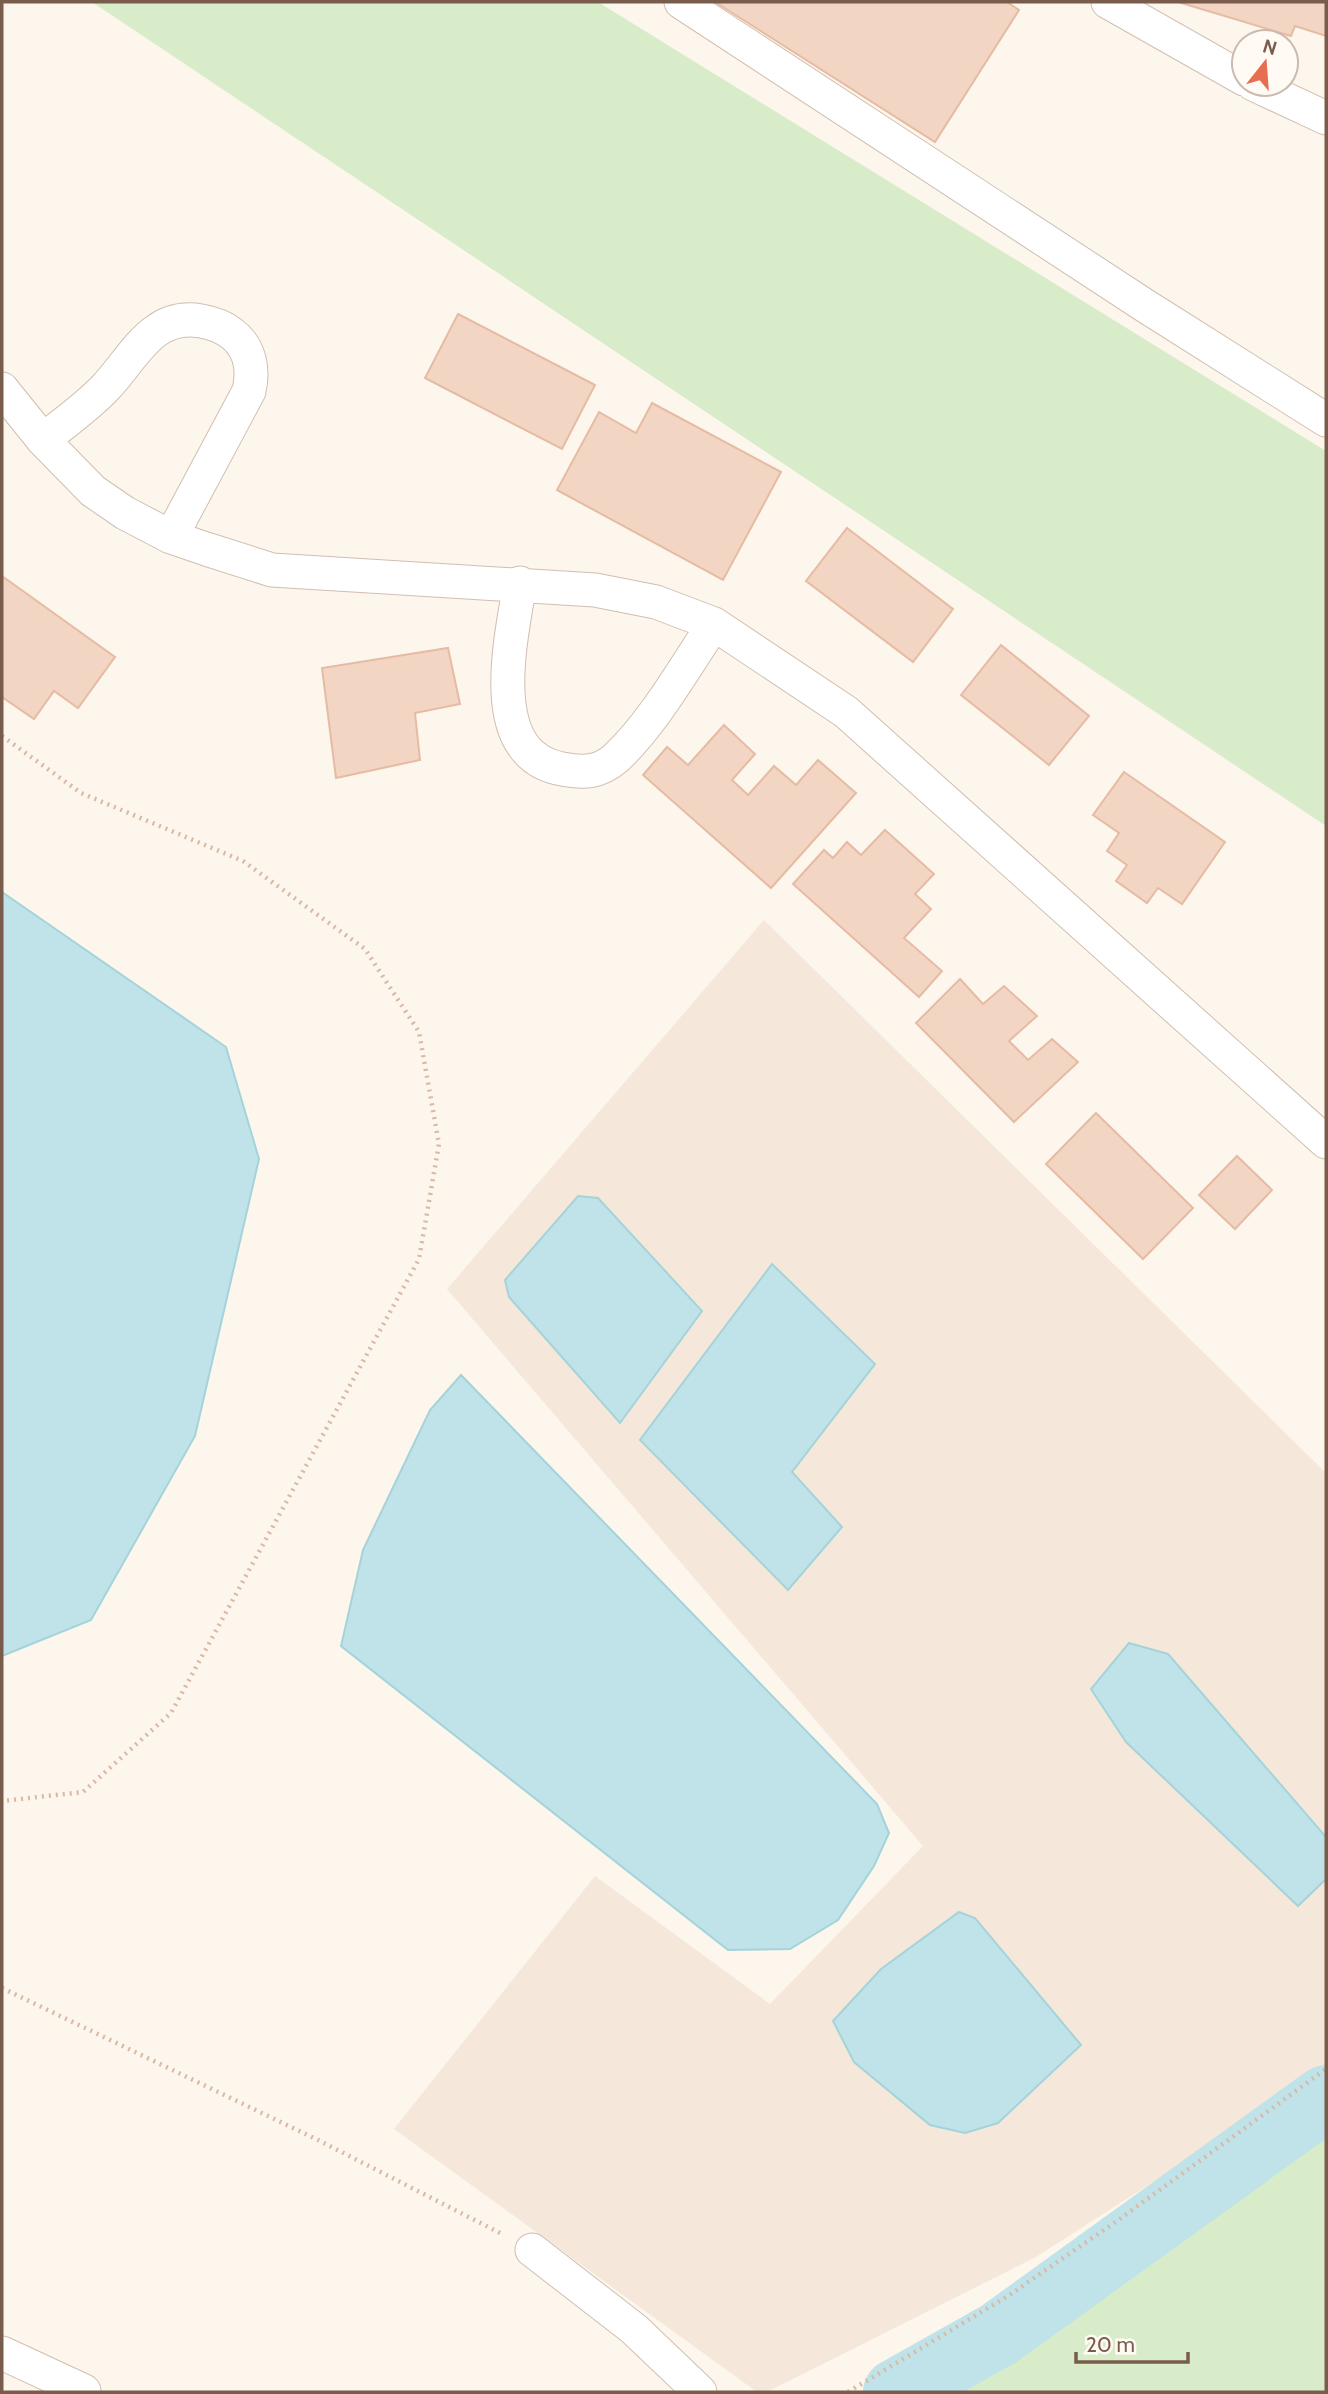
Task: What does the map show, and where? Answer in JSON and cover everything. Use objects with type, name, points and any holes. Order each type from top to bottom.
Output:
[{"type":"street","points":[[681,2],[1144,305],[1326,419]]},
{"type":"street","points":[[1108,2],[1230,71]]},
{"type":"street","points":[[1283,98],[1326,118]]},
{"type":"street","points":[[43,440],[88,404],[154,330],[169,322],[203,322],[233,334],[249,355],[253,375],[249,391],[170,537]]},
{"type":"street","points":[[2,389],[43,440],[93,491],[125,513],[170,537],[272,570],[520,583],[595,590],[656,602],[714,624],[846,712],[1326,1142]]},
{"type":"street","points":[[520,583],[514,618],[509,709],[513,731],[523,750],[543,766],[592,773],[615,759],[668,691],[714,624]]},
{"type":"street","points":[[532,2250],[634,2329],[700,2392]]},
{"type":"street","points":[[2,2353],[84,2391]]},
{"type":"path","points":[[2,736],[81,793],[243,861],[365,949],[419,1032],[439,1144],[419,1259],[171,1713],[83,1792],[2,1801]]},
{"type":"path","points":[[2,1988],[318,2140],[532,2250]]},
{"type":"path","points":[[848,2392],[1019,2288],[1117,2221],[1326,2069]]},
{"type":"shaded area","points":[[764,920],[1326,1473],[1326,2067],[1312,2080],[1036,2257],[767,2392],[757,2392],[394,2129],[595,1876],[770,2004],[923,1846],[447,1289]]},
{"type":"green space","points":[[92,2],[598,2],[1326,451],[1326,826]]},
{"type":"green space","points":[[1326,2121],[1326,2392],[959,2392]]},
{"type":"water","points":[[2,892],[226,1047],[259,1159],[195,1436],[91,1620],[2,1656]]},
{"type":"water","points":[[578,1196],[598,1198],[702,1311],[620,1423],[509,1297],[505,1280]]},
{"type":"water","points":[[772,1264],[875,1364],[792,1472],[842,1527],[788,1590],[640,1440]]},
{"type":"water","points":[[461,1375],[877,1804],[889,1833],[874,1866],[838,1920],[790,1949],[728,1950],[341,1646],[363,1550],[430,1410]]},
{"type":"water","points":[[1129,1643],[1168,1654],[1326,1837],[1326,1879],[1298,1906],[1126,1742],[1091,1689]]},
{"type":"water","points":[[959,1912],[975,1918],[1081,2045],[998,2123],[965,2133],[930,2125],[854,2062],[833,2021],[881,1969]]},
{"type":"building","points":[[715,2],[1007,2],[1019,10],[935,142]]},
{"type":"building","points":[[1178,2],[1326,2],[1326,36],[1295,26],[1264,28]]},
{"type":"building","points":[[458,314],[595,385],[562,449],[425,378]]},
{"type":"building","points":[[652,403],[781,472],[723,580],[557,490],[599,412],[636,433]]},
{"type":"building","points":[[847,528],[953,609],[913,662],[806,581]]},
{"type":"building","points":[[2,576],[115,657],[78,708],[54,691],[34,719],[2,697]]},
{"type":"building","points":[[1001,645],[1089,716],[1049,765],[961,695]]},
{"type":"building","points":[[448,648],[460,704],[415,713],[420,760],[336,778],[322,668]]},
{"type":"building","points":[[724,725],[755,754],[732,780],[748,795],[774,766],[796,785],[818,760],[856,793],[771,888],[643,775],[667,747],[688,765]]},
{"type":"building","points":[[1124,772],[1225,842],[1182,904],[1158,888],[1147,903],[1116,881],[1127,865],[1107,851],[1119,833],[1093,815]]},
{"type":"building","points":[[885,830],[934,874],[915,894],[931,909],[904,938],[942,971],[919,997],[793,884],[824,850],[833,858],[847,842],[861,855]]},
{"type":"building","points":[[960,979],[983,1004],[1004,986],[1037,1016],[1009,1041],[1028,1060],[1052,1039],[1078,1062],[1014,1122],[916,1023]]},
{"type":"building","points":[[1096,1113],[1193,1208],[1143,1259],[1046,1164]]},
{"type":"building","points":[[1237,1156],[1272,1190],[1235,1229],[1199,1195]]},
{"type":"waterway","points":[[896,2392],[999,2334],[1326,2098]]}]
